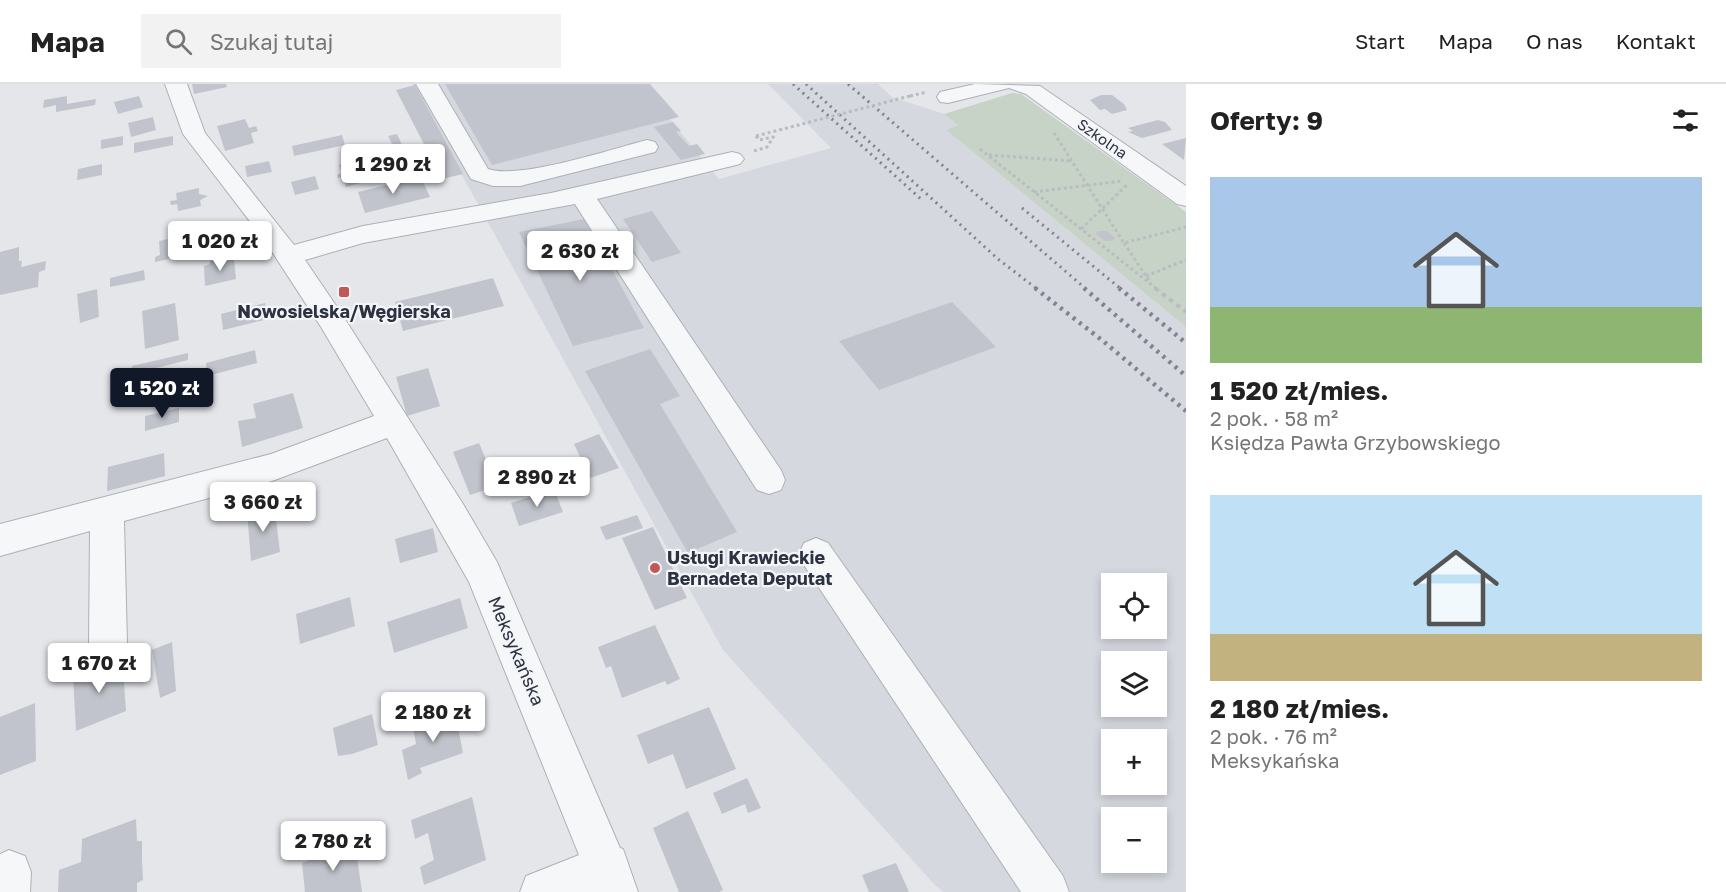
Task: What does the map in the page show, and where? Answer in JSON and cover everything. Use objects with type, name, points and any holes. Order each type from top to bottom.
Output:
[{"type":"street","name":"Meksykańska","points":[[176,84],[194,134],[289,256],[332,320],[451,514],[484,574],[611,879]]},
{"type":"street","points":[[427,84],[479,174],[493,179],[520,179],[647,147]]},
{"type":"street","points":[[955,90],[1001,84]]},
{"type":"street","name":"Szkolna","points":[[1017,84],[1033,90],[1186,198]]},
{"type":"street","points":[[289,256],[332,240],[583,197],[650,182],[732,159]]},
{"type":"street","points":[[583,197],[769,480]]},
{"type":"street","points":[[0,540],[272,467],[393,422]]},
{"type":"street","points":[[106,512],[108,644]]},
{"type":"street","points":[[816,554],[1047,892]]},
{"type":"street","points":[[542,892],[611,879]]},
{"type":"path","points":[[774,136],[759,140],[756,136],[955,90]]},
{"type":"path","points":[[1049,125],[1153,286]]},
{"type":"path","points":[[980,149],[1186,312]]},
{"type":"path","points":[[988,155],[1072,161]]},
{"type":"path","points":[[1034,192],[1131,180],[1122,192],[1081,229]]},
{"type":"path","points":[[1124,243],[1186,227]]},
{"type":"path","points":[[1146,276],[1186,260]]},
{"type":"shaded area","points":[[412,84],[641,84],[719,179],[831,148],[768,84],[878,84],[892,97],[944,114],[958,125],[946,130],[1186,327],[1186,892],[943,892],[723,650]]},
{"type":"green space","points":[[1012,93],[1021,94],[1186,212],[1186,327],[946,130],[958,125],[944,114]]},
{"type":"building","points":[[192,84],[226,84],[227,87],[194,94]]},
{"type":"building","points":[[445,84],[650,84],[679,117],[492,165]]},
{"type":"building","points":[[415,85],[463,174],[442,179],[396,90]]},
{"type":"building","points":[[1101,95],[1112,95],[1124,104],[1127,110],[1112,114],[1105,109],[1100,110],[1090,100]]},
{"type":"building","points":[[67,96],[67,104],[96,99],[95,105],[56,112],[56,105],[43,108],[44,100]]},
{"type":"building","points":[[139,96],[143,107],[118,114],[114,102]]},
{"type":"building","points":[[153,117],[156,130],[131,137],[128,123]]},
{"type":"building","points":[[245,119],[249,128],[256,126],[258,131],[251,133],[254,143],[225,151],[217,126]]},
{"type":"building","points":[[1158,120],[1165,122],[1172,130],[1142,138],[1128,132],[1133,131],[1128,128]]},
{"type":"building","points":[[673,122],[681,131],[676,132],[689,146],[697,144],[705,154],[681,160],[654,127]]},
{"type":"building","points":[[397,134],[404,149],[390,152],[387,145],[392,144],[388,136]]},
{"type":"building","points":[[342,135],[345,145],[294,156],[292,146]]},
{"type":"building","points":[[123,136],[123,145],[101,149],[101,140]]},
{"type":"building","points":[[173,136],[173,145],[134,153],[134,143]]},
{"type":"building","points":[[1186,138],[1184,160],[1162,144]]},
{"type":"building","points":[[360,160],[363,168],[367,167],[369,170],[364,172],[367,181],[346,187],[343,177],[338,178],[337,175],[342,173],[339,165]]},
{"type":"building","points":[[269,161],[272,172],[247,177],[245,166]]},
{"type":"building","points":[[102,164],[102,175],[77,180],[78,169]]},
{"type":"building","points":[[315,176],[319,189],[295,195],[291,182]]},
{"type":"building","points":[[421,177],[430,197],[365,213],[358,192]]},
{"type":"building","points":[[199,188],[199,194],[208,196],[200,200],[201,206],[178,211],[177,204],[171,205],[170,201],[177,200],[176,193]]},
{"type":"building","points":[[652,211],[681,253],[652,262],[623,219]]},
{"type":"building","points":[[584,219],[644,328],[573,346],[519,232]]},
{"type":"building","points":[[1098,231],[1106,231],[1115,238],[1113,241],[1105,241],[1096,234]]},
{"type":"building","points":[[191,234],[191,236],[199,235],[200,240],[195,241],[195,249],[173,254],[174,258],[155,262],[155,257],[160,255],[159,241]]},
{"type":"building","points":[[19,247],[21,267],[46,261],[45,270],[39,272],[38,287],[0,295],[0,252]]},
{"type":"building","points":[[221,259],[221,262],[234,259],[236,279],[205,286],[204,266],[210,264],[210,261]]},
{"type":"building","points":[[144,270],[145,280],[110,287],[110,278]]},
{"type":"building","points":[[493,278],[504,306],[403,331],[395,302]]},
{"type":"building","points":[[97,289],[99,317],[80,323],[77,294]]},
{"type":"building","points":[[952,302],[996,347],[879,390],[839,341]]},
{"type":"building","points":[[175,303],[179,340],[145,349],[142,311]]},
{"type":"building","points":[[265,303],[268,319],[223,330],[221,314]]},
{"type":"building","points":[[650,349],[680,396],[660,404],[737,532],[688,553],[585,371]]},
{"type":"building","points":[[255,350],[257,363],[207,376],[206,363]]},
{"type":"building","points":[[188,353],[188,360],[132,374],[132,366]]},
{"type":"building","points":[[428,368],[440,406],[407,416],[396,377]]},
{"type":"building","points":[[293,393],[303,428],[242,447],[238,421],[256,418],[253,404]]},
{"type":"building","points":[[179,408],[179,422],[145,431],[145,416]]},
{"type":"building","points":[[599,434],[619,468],[590,478],[574,444]]},
{"type":"building","points":[[479,443],[497,486],[470,495],[453,452]]},
{"type":"building","points":[[164,453],[165,476],[107,491],[108,467]]},
{"type":"building","points":[[554,489],[563,512],[519,526],[511,503]]},
{"type":"building","points":[[274,504],[280,552],[251,561],[247,512]]},
{"type":"building","points":[[637,515],[643,528],[606,540],[600,527]]},
{"type":"building","points":[[653,527],[687,598],[655,610],[622,538]]},
{"type":"building","points":[[433,528],[438,552],[400,563],[395,539]]},
{"type":"building","points":[[350,597],[355,626],[300,644],[296,614]]},
{"type":"building","points":[[460,598],[468,628],[394,653],[387,622]]},
{"type":"building","points":[[655,625],[680,679],[667,685],[665,681],[622,698],[611,666],[606,668],[598,647]]},
{"type":"building","points":[[172,642],[176,691],[160,698],[152,650]]},
{"type":"building","points":[[122,657],[126,711],[76,731],[73,676]]},
{"type":"building","points":[[35,703],[36,761],[0,775],[0,717]]},
{"type":"building","points":[[709,707],[736,769],[686,789],[673,754],[648,764],[637,735]]},
{"type":"building","points":[[447,708],[449,715],[455,712],[463,753],[420,768],[422,773],[408,780],[402,750],[416,744],[413,727],[437,719],[436,712]]},
{"type":"building","points":[[372,714],[378,745],[338,756],[333,728]]},
{"type":"building","points":[[747,778],[761,808],[748,813],[745,804],[722,814],[713,793]]},
{"type":"building","points":[[472,797],[486,860],[424,885],[420,867],[434,860],[428,833],[415,839],[411,820]]},
{"type":"building","points":[[688,811],[723,890],[719,892],[679,892],[653,828]]},
{"type":"building","points":[[136,819],[137,841],[142,841],[143,880],[137,883],[137,892],[58,892],[59,870],[81,862],[82,839]]},
{"type":"building","points":[[355,843],[362,892],[305,892],[302,863]]},
{"type":"building","points":[[896,863],[909,892],[869,892],[862,875]]},
{"type":"railway","points":[[793,84],[922,200]]},
{"type":"railway","points":[[806,84],[998,259],[1037,289]]},
{"type":"railway","points":[[848,84],[1086,289]]},
{"type":"railway","points":[[1022,208],[1121,289]]},
{"type":"railway","points":[[1035,288],[1103,341],[1186,411]]},
{"type":"railway","points":[[1084,288],[1186,376]]},
{"type":"railway","points":[[1119,288],[1186,343]]},
{"type":"place","name":"Nowosielska/Węgierska","points":[[344,292]]},
{"type":"place","name":"Usługi Krawieckie Bernadeta Deputat","points":[[655,568]]}]
